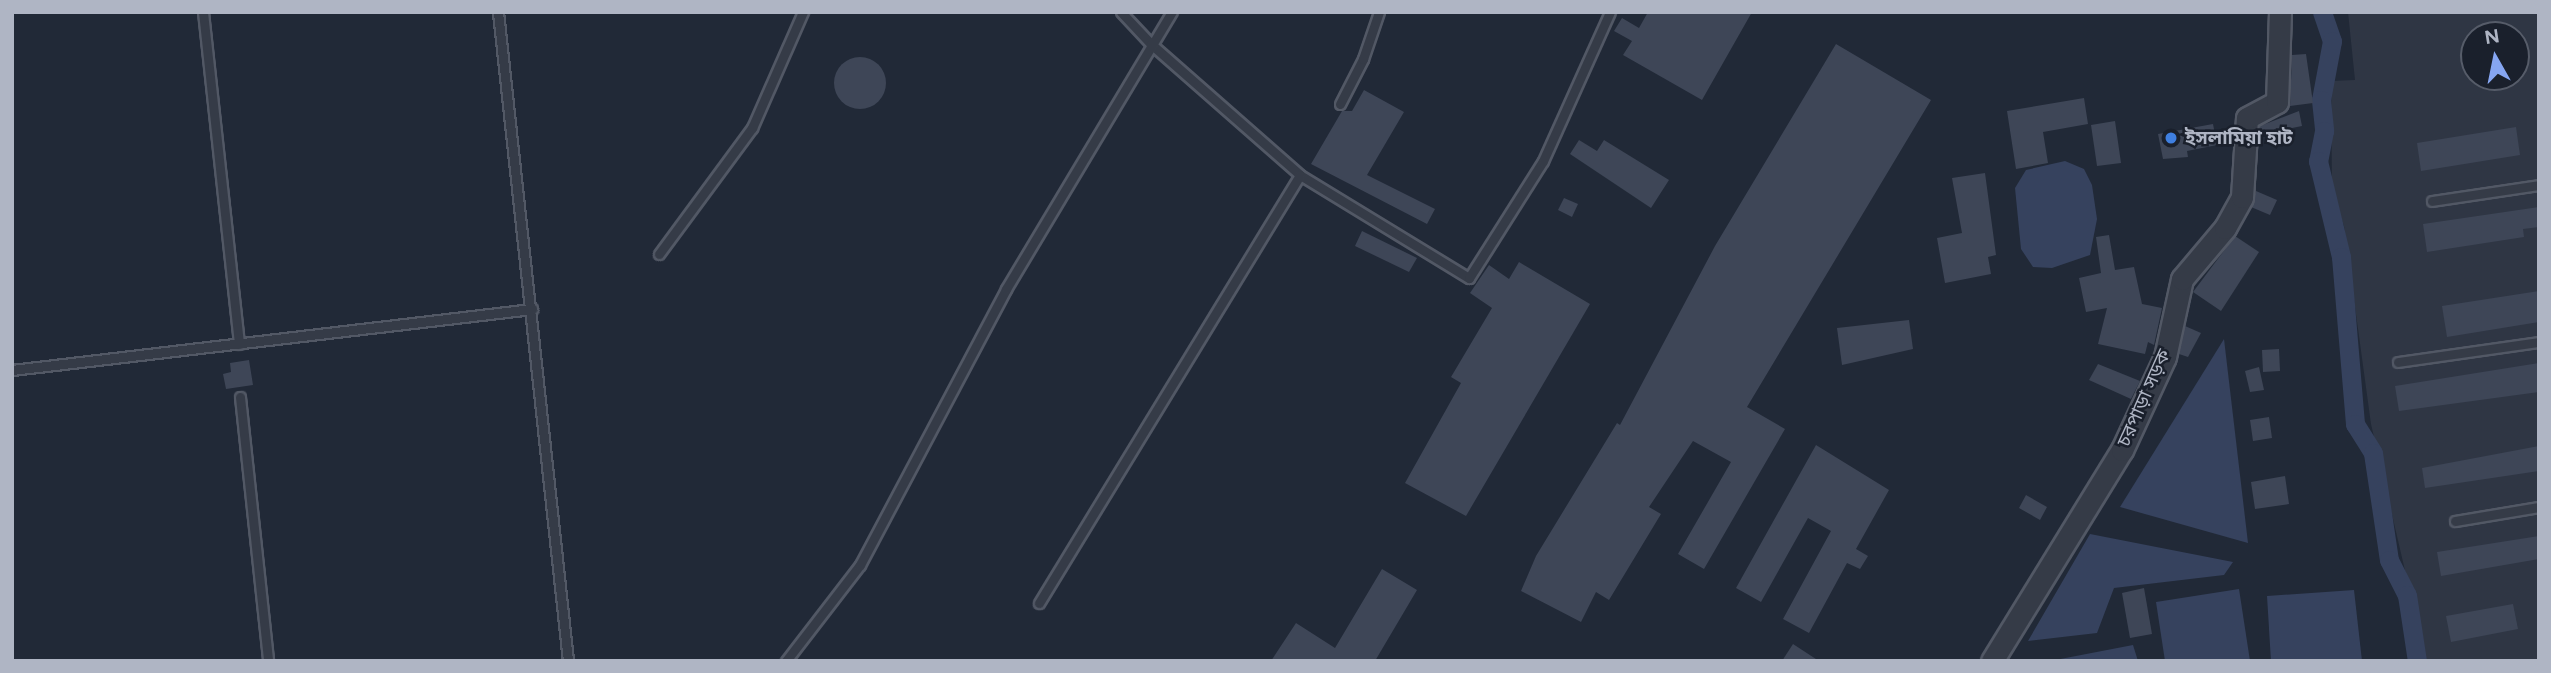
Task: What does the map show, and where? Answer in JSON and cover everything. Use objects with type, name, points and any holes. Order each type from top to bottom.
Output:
[{"type":"street","name":"চরপাড়া সড়ক","points":[[1992,661],[2122,450],[2165,357],[2182,279],[2225,228],[2242,197],[2248,118],[2277,102],[2280,12]]},
{"type":"lane","points":[[203,12],[239,344]]},
{"type":"lane","points":[[498,12],[568,661]]},
{"type":"lane","points":[[659,254],[752,128],[803,12]]},
{"type":"lane","points":[[1121,12],[1151,44],[1300,175],[1469,278],[1543,161],[1572,104],[1610,12]]},
{"type":"lane","points":[[786,661],[860,565],[1006,289],[1172,12]]},
{"type":"lane","points":[[1340,104],[1363,59],[1378,12]]},
{"type":"lane","points":[[1040,603],[1300,175]]},
{"type":"lane","points":[[2432,201],[2539,185]]},
{"type":"lane","points":[[12,370],[532,309]]},
{"type":"lane","points":[[2398,362],[2539,342]]},
{"type":"lane","points":[[240,397],[268,661]]},
{"type":"lane","points":[[2455,521],[2539,507]]},
{"type":"shaded area","points":[[2348,12],[2539,12],[2539,661],[2426,661],[2371,424],[2344,226],[2332,190],[2331,81],[2355,80]]},
{"type":"water","points":[[2065,161],[2084,169],[2092,185],[2097,219],[2090,255],[2052,268],[2033,267],[2021,249],[2015,188],[2026,170]]},
{"type":"water","points":[[2224,339],[2248,543],[2120,507]]},
{"type":"water","points":[[2090,534],[2233,562],[2224,575],[2114,588],[2097,633],[2028,641]]},
{"type":"water","points":[[2239,589],[2250,661],[2165,661],[2156,602]]},
{"type":"water","points":[[2354,590],[2362,661],[2271,661],[2267,596]]},
{"type":"water","points":[[2133,645],[2138,661],[2050,661]]},
{"type":"building","points":[[1648,12],[1752,12],[1702,100],[1623,55],[1632,41],[1614,31],[1622,18],[1639,28]]},
{"type":"building","points":[[1836,44],[1931,100],[1747,407],[1785,429],[1704,569],[1678,554],[1731,462],[1693,441],[1649,507],[1661,514],[1609,600],[1596,592],[1581,622],[1521,591],[1536,556],[1617,423],[1620,425],[1715,246]]},
{"type":"building","points":[[2306,54],[2313,103],[2290,106],[2292,55]]},
{"type":"building","points":[[860,57],[870,59],[878,65],[884,73],[884,93],[878,101],[870,107],[860,109],[850,107],[842,101],[836,93],[834,83],[836,73],[842,65],[850,59]]},
{"type":"building","points":[[1364,90],[1404,112],[1367,175],[1435,209],[1427,224],[1311,164],[1342,111],[1352,111]]},
{"type":"building","points":[[2084,98],[2088,124],[2043,132],[2048,163],[2016,169],[2007,111]]},
{"type":"building","points":[[2299,111],[2302,126],[2259,135],[2260,126]]},
{"type":"building","points":[[2115,121],[2121,163],[2097,166],[2091,125]]},
{"type":"building","points":[[2213,124],[2217,145],[2187,151],[2188,157],[2163,159],[2158,134]]},
{"type":"building","points":[[2516,127],[2520,155],[2421,171],[2417,143]]},
{"type":"building","points":[[1579,140],[1597,151],[1604,140],[1669,180],[1651,208],[1570,154]]},
{"type":"building","points":[[1985,173],[1996,255],[1988,257],[1991,274],[1945,283],[1937,238],[1962,233],[1952,178]]},
{"type":"building","points":[[2256,191],[2277,200],[2270,215],[2251,207]]},
{"type":"building","points":[[1564,198],[1578,204],[1572,217],[1558,210]]},
{"type":"building","points":[[2539,207],[2539,227],[2523,229],[2524,237],[2427,252],[2423,224]]},
{"type":"building","points":[[1362,231],[1417,258],[1409,272],[1355,246]]},
{"type":"building","points":[[2109,235],[2115,270],[2134,267],[2142,304],[2162,308],[2154,345],[2148,342],[2145,354],[2098,344],[2107,308],[2086,312],[2079,278],[2101,273],[2096,237]]},
{"type":"building","points":[[2235,236],[2259,252],[2221,311],[2193,292]]},
{"type":"building","points":[[1519,262],[1590,304],[1466,516],[1405,483],[1461,383],[1451,377],[1492,308],[1470,293],[1489,265],[1509,279]]},
{"type":"building","points":[[2539,291],[2539,322],[2447,337],[2442,306]]},
{"type":"building","points":[[1909,320],[1913,349],[1842,365],[1837,328]]},
{"type":"building","points":[[2185,326],[2201,333],[2188,357],[2179,354]]},
{"type":"building","points":[[2279,349],[2280,371],[2263,372],[2262,350]]},
{"type":"building","points":[[249,360],[253,385],[226,389],[223,374],[231,372],[230,363]]},
{"type":"building","points":[[2539,363],[2539,392],[2399,411],[2395,386]]},
{"type":"building","points":[[2098,364],[2140,381],[2131,399],[2089,380]]},
{"type":"building","points":[[2259,367],[2264,390],[2250,392],[2245,371]]},
{"type":"building","points":[[2269,417],[2272,438],[2253,441],[2250,420]]},
{"type":"building","points":[[1816,445],[1889,490],[1856,549],[1868,556],[1860,569],[1847,563],[1809,633],[1783,619],[1831,531],[1808,518],[1761,602],[1736,588]]},
{"type":"building","points":[[2539,446],[2539,471],[2425,488],[2422,468]]},
{"type":"building","points":[[2285,476],[2289,504],[2255,509],[2251,482]]},
{"type":"building","points":[[2026,495],[2047,507],[2040,520],[2019,508]]},
{"type":"building","points":[[2539,536],[2539,559],[2441,576],[2437,552]]},
{"type":"building","points":[[1382,569],[1417,590],[1375,661],[1271,661],[1296,623],[1335,648]]},
{"type":"building","points":[[2144,588],[2152,634],[2130,638],[2122,593]]},
{"type":"building","points":[[2513,604],[2518,629],[2451,642],[2446,616]]},
{"type":"building","points":[[1793,644],[1819,661],[1782,661]]},
{"type":"waterway","points":[[2322,12],[2332,41],[2321,100],[2324,131],[2318,161],[2341,257],[2355,424],[2373,453],[2389,560],[2407,595],[2417,661]]},
{"type":"place","name":"ইসলামিয়া হাট","points":[[2171,138]]}]
